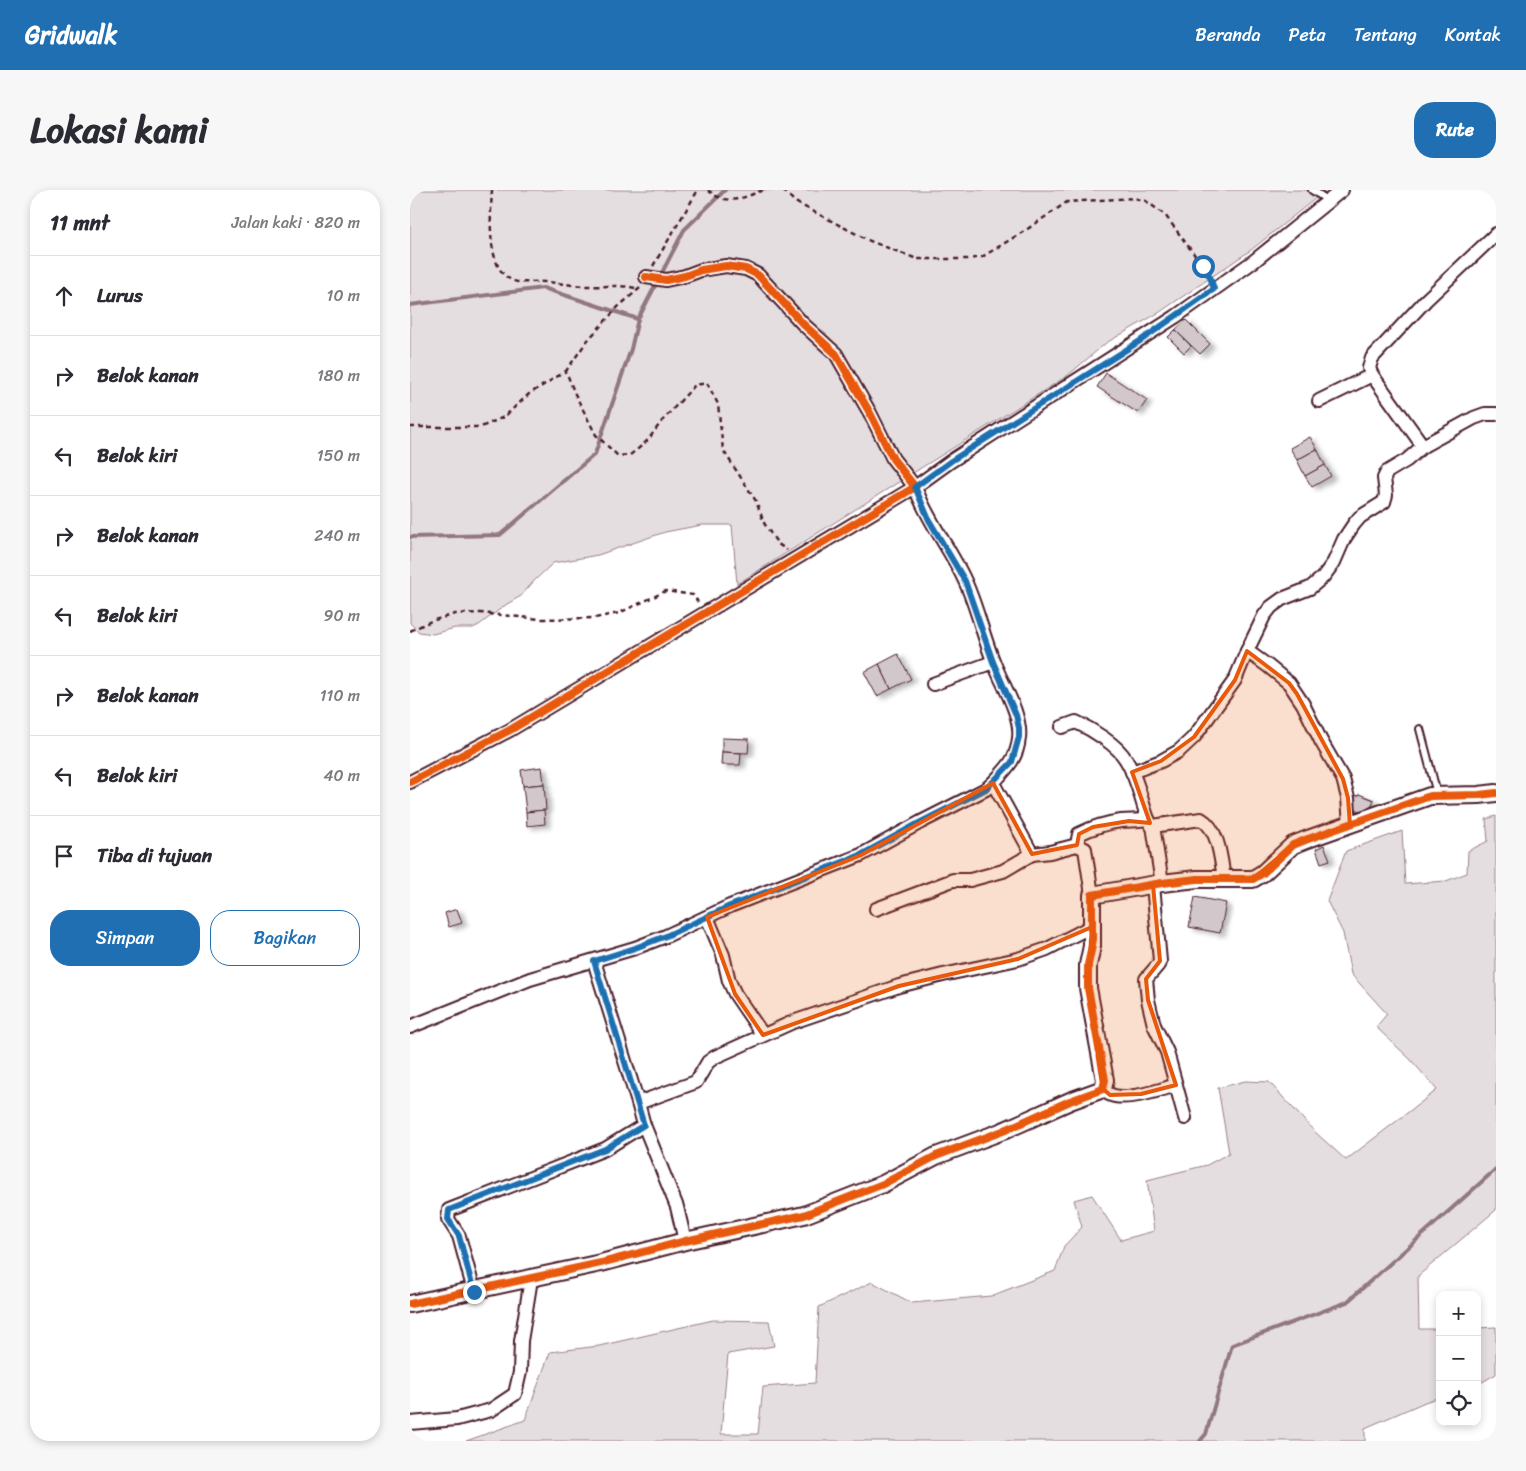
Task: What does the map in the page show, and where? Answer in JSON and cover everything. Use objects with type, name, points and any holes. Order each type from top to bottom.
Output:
[{"type":"street","points":[[410,782],[510,730],[798,559],[843,529],[915,487],[951,461],[1140,341],[1254,261],[1342,190]]},
{"type":"street","points":[[1423,446],[1372,375],[1369,368],[1372,358],[1426,300],[1496,234]]},
{"type":"street","points":[[410,1026],[530,979],[635,948],[861,855],[986,789],[1012,762],[1019,737],[1016,715],[993,662],[965,581],[929,520],[915,487],[893,459],[836,354],[803,324],[758,275],[746,269],[726,266],[701,270],[685,276],[655,278]]},
{"type":"street","points":[[1319,401],[1372,375]]},
{"type":"street","points":[[1132,772],[1161,761],[1179,751],[1194,737],[1235,680],[1264,616],[1271,607],[1282,599],[1310,588],[1323,577],[1334,562],[1344,539],[1354,524],[1384,502],[1386,495],[1384,478],[1387,472],[1407,460],[1423,446],[1474,418],[1485,414],[1496,414]]},
{"type":"street","points":[[1247,651],[1289,683],[1297,694],[1320,741],[1343,779],[1348,798],[1350,825]]},
{"type":"street","points":[[933,684],[993,662]]},
{"type":"street","points":[[1062,727],[1074,722],[1081,724],[1120,752],[1132,772],[1151,823],[1157,884],[1160,961],[1146,979],[1148,1000],[1154,1025],[1166,1052],[1185,1118]]},
{"type":"street","points":[[993,782],[1032,854]]},
{"type":"street","points":[[1092,895],[1197,879],[1253,879],[1263,873],[1293,845],[1422,798],[1438,795],[1473,796],[1496,793]]},
{"type":"street","points":[[1077,846],[1079,834],[1093,827],[1119,822],[1151,823],[1201,819],[1207,822],[1213,833],[1224,879]]},
{"type":"street","points":[[876,909],[953,880],[970,880],[1003,871],[1032,854],[1082,846],[1085,849],[1092,895],[1092,946],[1088,965],[1088,988],[1105,1080],[1104,1089]]},
{"type":"street","points":[[708,917],[723,955],[729,981],[735,994],[763,1035]]},
{"type":"street","points":[[638,1103],[696,1082],[708,1062],[715,1057],[793,1022],[900,986],[943,974],[1018,959],[1047,949],[1092,926]]},
{"type":"street","points":[[594,961],[644,1125],[677,1207],[685,1241]]},
{"type":"street","points":[[1104,1089],[1110,1095],[1125,1096],[1141,1094],[1176,1084]]},
{"type":"street","points":[[410,1304],[474,1292],[602,1263],[685,1241],[791,1219],[822,1209],[883,1184],[936,1156],[1003,1131],[1070,1101],[1104,1089]]},
{"type":"street","points":[[474,1292],[459,1236],[448,1219],[449,1210],[605,1149],[644,1125]]},
{"type":"street","points":[[410,1423],[457,1419],[491,1410],[515,1394],[520,1372],[523,1326],[531,1279]]},
{"type":"lane","points":[[1312,190],[1329,200]]},
{"type":"lane","points":[[1420,729],[1438,795]]},
{"type":"path","points":[[492,190],[491,228],[493,255],[506,276],[517,282],[590,286],[627,285],[640,288]]},
{"type":"path","points":[[410,428],[481,427],[504,417],[529,394],[566,371],[587,341],[618,307],[655,278],[698,190]]},
{"type":"path","points":[[708,190],[714,196],[723,200],[741,199],[763,190]]},
{"type":"path","points":[[783,190],[795,202],[870,241],[917,259],[969,259],[982,257],[1068,202],[1134,198],[1146,201],[1165,215],[1203,266],[1210,277],[1214,289]]},
{"type":"path","points":[[566,371],[574,392],[596,435],[618,456],[630,455],[648,440],[694,385],[707,383],[718,404],[723,450],[756,502],[764,523],[774,539],[798,559]]},
{"type":"path","points":[[410,631],[431,621],[455,614],[467,613],[541,619],[580,619],[607,616],[618,613],[666,590],[693,595],[706,614]]},
{"type":"highlighted area","points":[[1247,651],[1289,683],[1297,694],[1343,779],[1348,798],[1350,825],[1293,845],[1253,879],[1197,879],[1153,885],[1160,961],[1146,979],[1148,1000],[1176,1085],[1141,1094],[1110,1095],[1103,1089],[1088,988],[1092,927],[1018,959],[899,986],[763,1035],[735,994],[707,917],[861,855],[993,783],[1032,854],[1077,845],[1079,834],[1093,827],[1129,821],[1150,823],[1132,772],[1161,761],[1194,737],[1235,680]]},
{"type":"shaded area","points":[[410,190],[1326,190],[1251,250],[1160,312],[1106,343],[1067,376],[737,584],[732,525],[702,525],[665,532],[598,555],[553,563],[521,596],[479,625],[473,628],[455,628],[433,634],[419,632],[410,623]]},
{"type":"shaded area","points":[[1496,816],[1496,1210],[1418,1276],[1419,1329],[1436,1329],[1436,1398],[1365,1428],[1365,1441],[466,1441],[525,1420],[550,1352],[599,1346],[713,1320],[769,1321],[774,1346],[728,1354],[721,1434],[758,1434],[763,1387],[815,1383],[819,1307],[872,1282],[912,1303],[991,1296],[1055,1271],[1064,1246],[1082,1227],[1074,1200],[1092,1195],[1121,1240],[1154,1231],[1147,1180],[1207,1165],[1229,1153],[1218,1088],[1245,1081],[1269,1082],[1315,1132],[1346,1160],[1437,1090],[1411,1060],[1376,1027],[1387,1014],[1351,974],[1343,933],[1327,901],[1346,851],[1402,831],[1405,884],[1446,881],[1467,873],[1468,851],[1488,841],[1486,819]]},
{"type":"shaded area","points":[[1496,1327],[1496,1374],[1481,1383],[1481,1336],[1481,1328]]},
{"type":"building","points":[[1186,320],[1210,344],[1200,354],[1175,330]]},
{"type":"building","points":[[1175,330],[1191,346],[1184,353],[1168,337]]},
{"type":"building","points":[[1106,373],[1147,400],[1138,413],[1097,387]]},
{"type":"building","points":[[1310,437],[1317,449],[1297,460],[1290,448]]},
{"type":"building","points":[[1317,449],[1325,465],[1305,476],[1297,460]]},
{"type":"building","points":[[1325,465],[1331,476],[1312,487],[1305,476]]},
{"type":"building","points":[[898,654],[911,679],[891,689],[879,664]]},
{"type":"building","points":[[879,664],[891,689],[877,696],[864,672]]},
{"type":"building","points":[[722,738],[749,739],[748,753],[722,752]]},
{"type":"building","points":[[722,752],[741,753],[740,765],[721,765]]},
{"type":"building","points":[[542,767],[544,784],[523,786],[521,770]]},
{"type":"building","points":[[544,784],[546,810],[526,812],[523,786]]},
{"type":"building","points":[[1359,794],[1374,800],[1368,814],[1353,808],[1355,803],[1352,802],[1355,795],[1358,796]]},
{"type":"building","points":[[544,810],[545,824],[527,826],[526,812]]},
{"type":"building","points":[[1324,845],[1330,860],[1321,863],[1316,849]]},
{"type":"building","points":[[1195,897],[1226,903],[1220,933],[1189,927]]},
{"type":"building","points":[[457,909],[462,923],[449,927],[445,913]]},
{"type":"waterway","points":[[410,537],[500,535],[595,454],[631,349],[638,319],[684,230],[725,190]]},
{"type":"waterway","points":[[410,305],[543,288],[638,319]]},
{"type":"waterway","points":[[1200,1441],[1206,1434],[1232,1345],[1347,1302],[1496,1169]]},
{"type":"cycle path","points":[[410,782],[510,730],[915,487],[893,459],[870,413],[836,354],[803,324],[758,275],[746,269],[726,266],[701,270],[666,280],[646,277]]},
{"type":"cycle path","points":[[410,1304],[601,1263],[685,1241],[804,1215],[883,1184],[936,1156],[1003,1131],[1070,1101],[1103,1089],[1105,1080],[1088,988],[1088,965],[1092,946],[1092,895],[1197,879],[1253,879],[1263,873],[1293,845],[1308,839],[1430,796],[1496,793]]},
{"type":"route","points":[[474,1292],[459,1236],[448,1219],[449,1210],[605,1149],[644,1125],[594,961],[666,936],[730,906],[861,855],[986,789],[1012,762],[1019,737],[1016,715],[993,662],[965,581],[929,520],[915,487],[951,461],[1140,341],[1214,289],[1210,277],[1203,266]]}]
